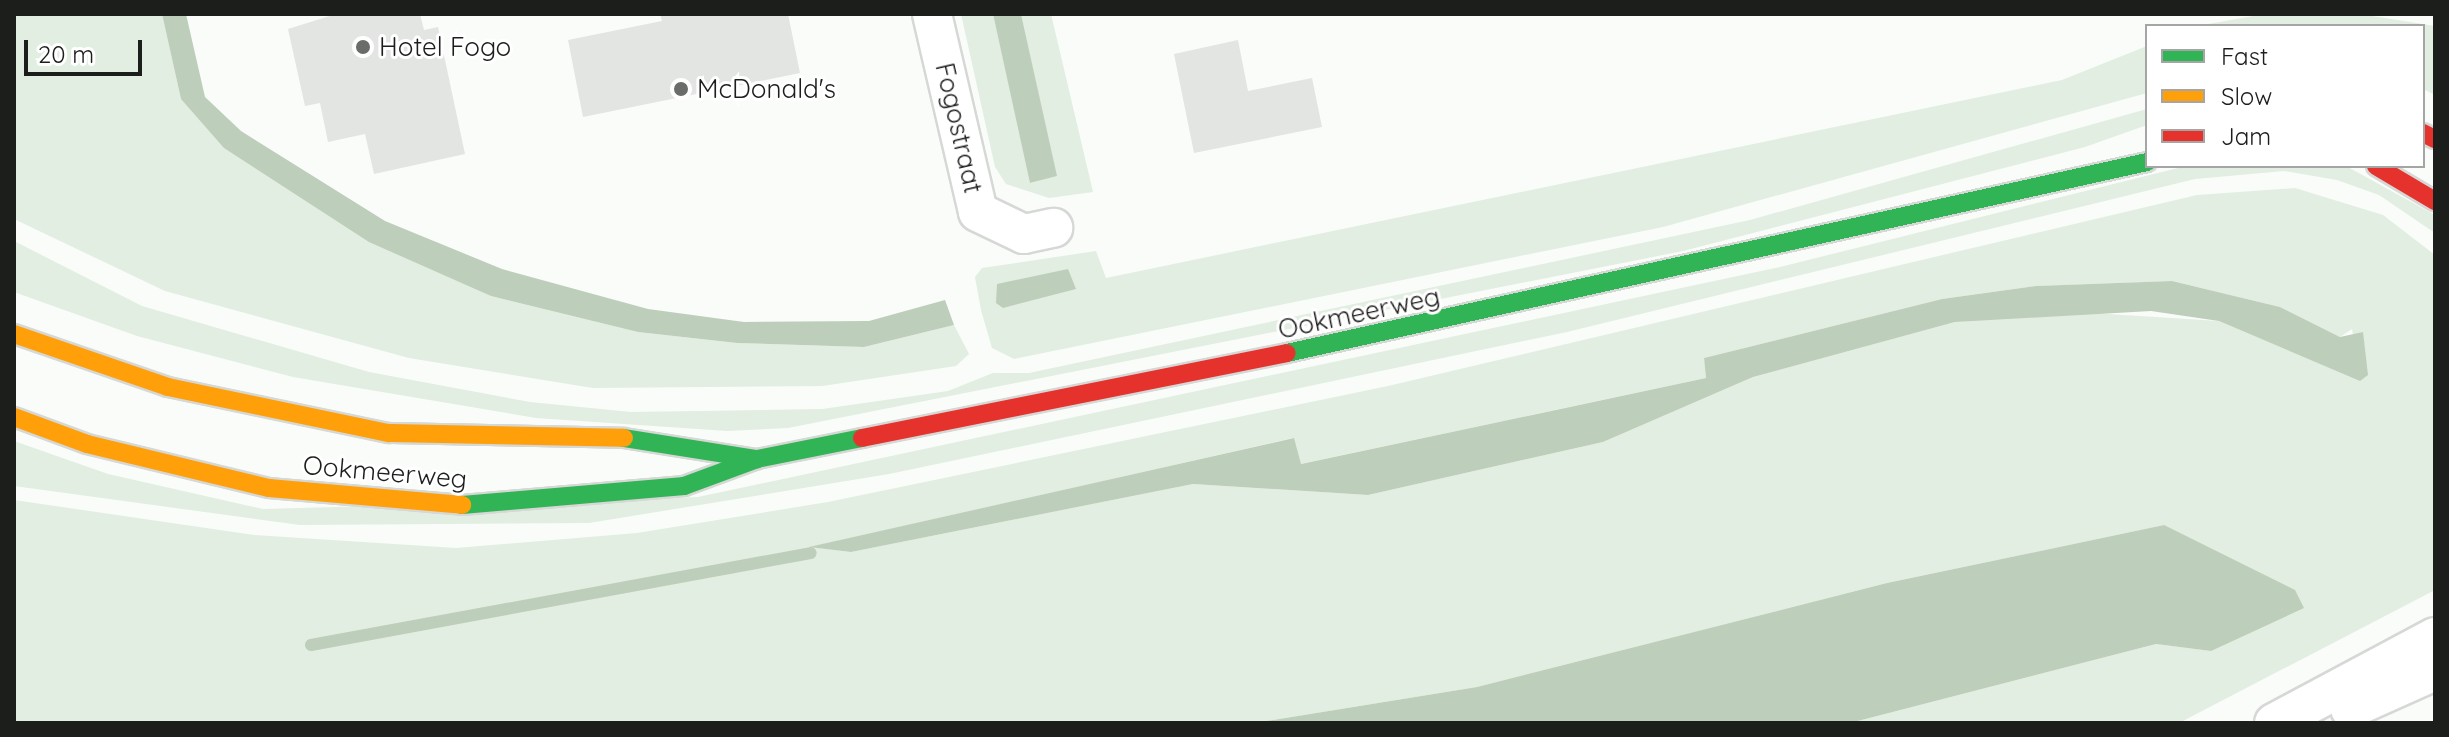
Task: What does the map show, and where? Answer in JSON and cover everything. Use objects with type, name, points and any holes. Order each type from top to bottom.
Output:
[{"type":"main road","name":"Ookmeerweg","points":[[1969,201],[2132,143]]},
{"type":"main road","name":"Ookmeerweg","points":[[14,417],[174,468],[387,503],[587,499],[684,486],[757,459],[1563,297],[2145,162]]},
{"type":"main road","points":[[2379,168],[2435,201]]},
{"type":"main road","name":"Ookmeerweg","points":[[14,334],[168,387],[389,433],[656,439],[757,459]]},
{"type":"street","name":"Fogostraat","points":[[932,14],[978,212],[1024,234],[1053,228]]},
{"type":"street","points":[[2274,723],[2435,637]]},
{"type":"street","points":[[2320,723],[2435,671]]},
{"type":"shaded area","points":[[14,14],[162,14],[181,99],[491,296],[638,332],[737,343],[864,347],[954,325],[969,354],[956,366],[822,386],[593,388],[409,358],[165,291],[14,219]]},
{"type":"shaded area","points":[[162,14],[186,14],[205,97],[241,131],[385,221],[502,269],[648,309],[744,322],[869,321],[945,300],[954,325],[864,347],[737,343],[638,332],[491,296],[369,242],[224,148],[181,99]]},
{"type":"shaded area","points":[[961,14],[993,14],[1031,183],[1056,176],[1021,14],[1051,14],[1093,192],[1049,198],[1006,184],[995,167]]},
{"type":"shaded area","points":[[993,14],[1021,14],[1057,176],[1030,183]]},
{"type":"shaded area","points":[[2265,14],[2360,14],[2422,24],[2208,24]]},
{"type":"shaded area","points":[[2425,24],[2435,26],[2435,95],[2425,90]]},
{"type":"shaded area","points":[[2145,47],[2145,94],[1663,227],[1014,359],[992,348],[981,310],[975,277],[982,268],[1096,251],[1106,278],[2062,80]]},
{"type":"shaded area","points":[[2145,110],[2145,126],[2085,147],[1683,251],[788,428],[727,431],[536,418],[293,377],[137,336],[14,292],[14,241],[142,306],[369,372],[530,402],[631,412],[822,409],[948,391],[993,373],[1029,373],[1750,220]]},
{"type":"shaded area","points":[[2178,168],[2350,168],[2435,215],[2435,233],[2379,195],[2337,180],[2284,171],[2195,179],[1567,332],[889,474],[589,523],[300,525],[14,486],[14,441],[108,474],[263,509],[698,497],[1780,267]]},
{"type":"shaded area","points":[[2295,188],[2383,215],[2435,255],[2435,590],[2179,723],[1850,723],[2156,644],[2211,651],[2164,525],[1887,583],[1477,687],[1254,723],[14,723],[14,500],[254,535],[456,548],[637,533],[828,502],[1388,386],[2197,195]],"holes":[[[2172,281],[2280,307],[2340,337],[2352,329],[2360,380],[2219,321],[2076,312],[1955,322],[1753,377],[1603,442],[1368,495],[1193,484],[851,552],[811,547],[1293,438],[1300,464],[1706,378],[1704,358],[1942,299],[2036,286]]]},
{"type":"shaded area","points":[[1068,269],[1076,289],[1003,308],[996,303],[997,284]]},
{"type":"shaded area","points":[[2172,281],[2280,307],[2340,337],[2363,332],[2368,375],[2360,381],[2219,321],[2151,311],[1955,322],[1753,377],[1603,442],[1368,495],[1193,484],[851,552],[809,547],[1294,438],[1301,464],[1706,378],[1704,358],[1942,299],[2036,286]]},
{"type":"shaded area","points":[[2164,525],[2295,590],[2304,608],[2211,651],[2156,644],[1850,723],[1254,723],[1477,687],[1887,583]]},
{"type":"building","points":[[336,14],[420,14],[424,30],[438,27],[465,154],[374,174],[365,134],[328,142],[320,103],[305,106],[288,29]]},
{"type":"building","points":[[660,14],[788,14],[800,73],[583,117],[568,40],[662,21]]},
{"type":"building","points":[[1238,40],[1248,91],[1312,78],[1322,127],[1194,153],[1174,54]]},
{"type":"waterway","points":[[311,645],[811,553]]},
{"type":"traffic: fast","points":[[1287,353],[2145,162]]},
{"type":"traffic: fast","points":[[624,438],[757,459]]},
{"type":"traffic: fast","points":[[462,505],[684,486],[757,459],[862,438]]},
{"type":"traffic: slow","points":[[14,334],[168,387],[389,433],[624,438]]},
{"type":"traffic: slow","points":[[14,417],[87,444],[269,488],[462,505]]},
{"type":"traffic: jam","points":[[2425,134],[2435,139]]},
{"type":"traffic: jam","points":[[2379,168],[2435,201]]},
{"type":"traffic: jam","points":[[862,438],[1287,353]]},
{"type":"place","name":"Hotel Fogo","points":[[363,47]]},
{"type":"place","name":"McDonald's","points":[[681,89]]}]
